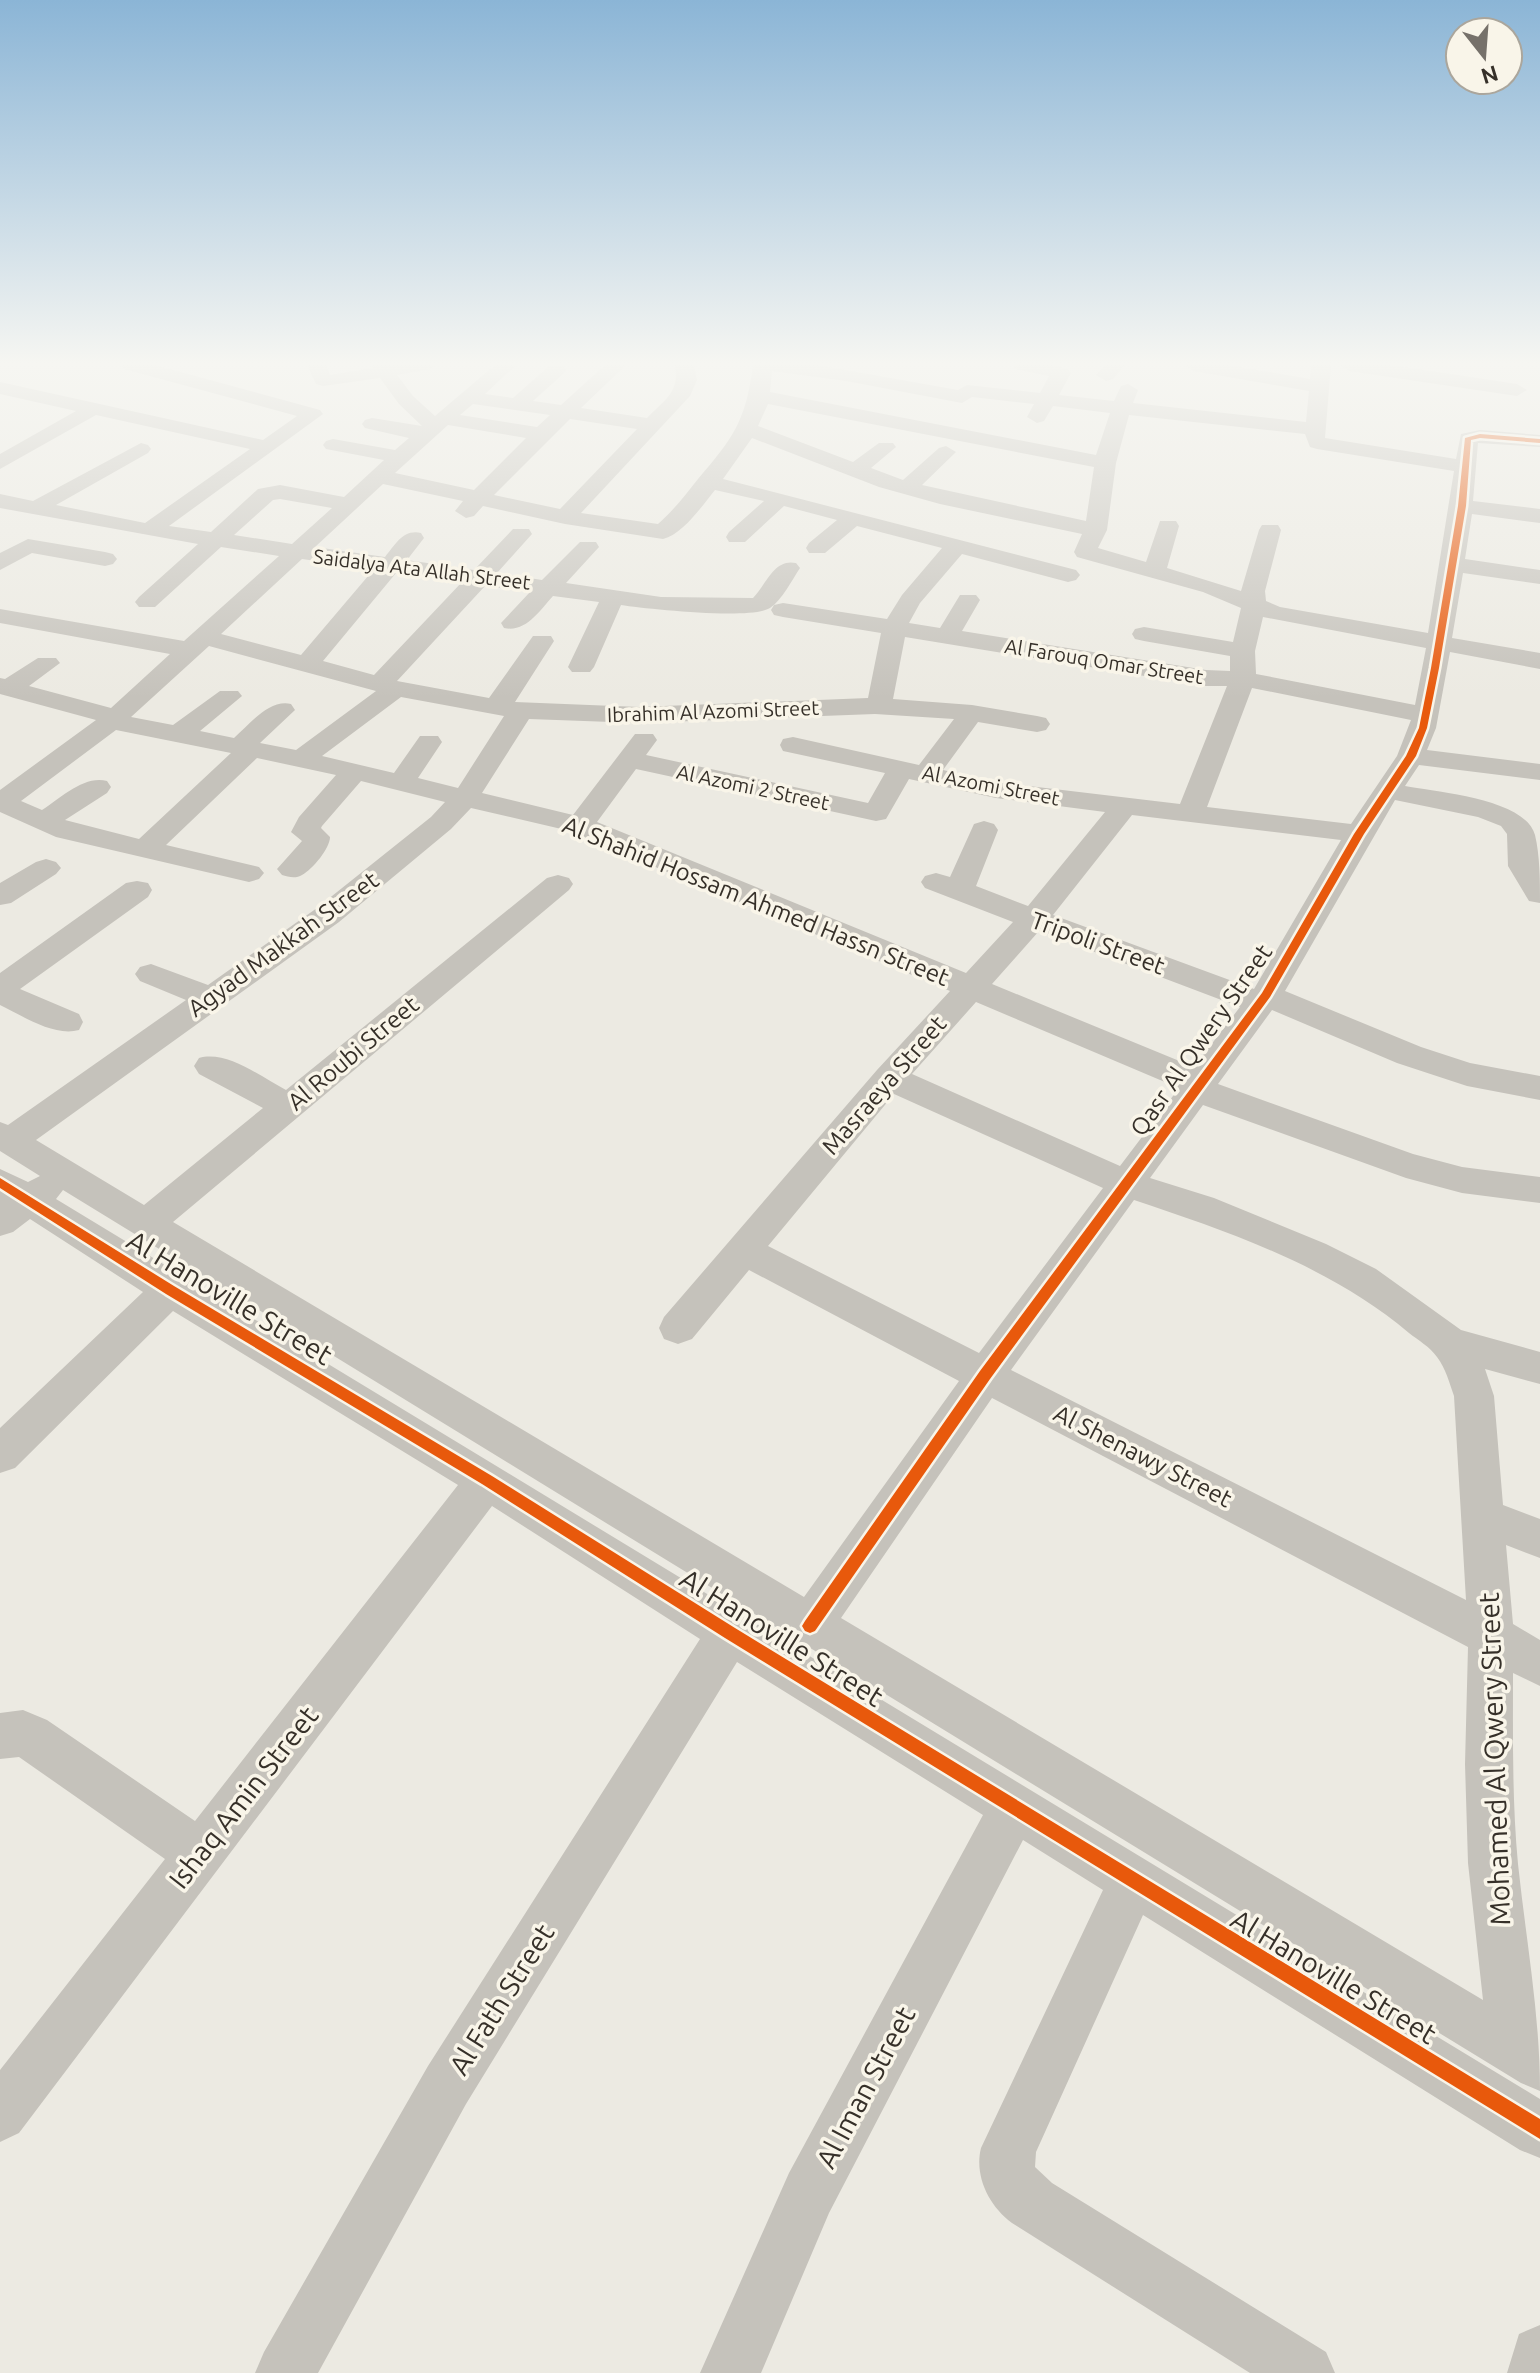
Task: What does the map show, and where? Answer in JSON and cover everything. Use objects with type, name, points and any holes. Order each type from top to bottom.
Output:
[{"type":"street","points":[[34,509],[93,476]]},
{"type":"street","points":[[86,575],[222,476]]},
{"type":"street","points":[[1,803],[114,719],[379,476]]},
{"type":"street","points":[[383,476],[565,517],[663,532],[712,476]]},
{"type":"street","points":[[459,518],[501,476]]},
{"type":"street","points":[[565,517],[604,476]]},
{"type":"street","points":[[870,476],[1090,541],[1155,570],[1211,587],[1254,606],[1314,622],[1540,661]]},
{"type":"street","points":[[908,487],[920,476]]},
{"type":"street","points":[[1050,596],[1090,541],[1103,498],[1104,476]]},
{"type":"street","points":[[1427,476],[1540,516]]},
{"type":"street","name":"Qasr Al Qwery Street","points":[[810,1626],[985,1375],[1263,999],[1359,834],[1411,756],[1423,728],[1439,643],[1463,476]]},
{"type":"street","points":[[707,482],[780,498],[1068,575]]},
{"type":"street","points":[[1462,486],[1540,495]]},
{"type":"street","points":[[147,602],[266,494],[348,504]]},
{"type":"street","points":[[737,537],[780,498]]},
{"type":"street","name":"Saidalya Ata Allah Street","points":[[0,501],[146,530],[661,604],[756,605],[763,602],[788,568]]},
{"type":"street","points":[[817,548],[853,518]]},
{"type":"street","points":[[1155,570],[1168,526]]},
{"type":"street","points":[[1190,815],[1243,679],[1243,651],[1254,606],[1253,591],[1270,530]]},
{"type":"street","points":[[301,759],[387,686],[521,534]]},
{"type":"street","points":[[307,664],[413,538]]},
{"type":"street","points":[[0,563],[28,546],[105,559]]},
{"type":"street","points":[[879,706],[894,628],[910,600],[956,546]]},
{"type":"street","points":[[513,623],[588,547]]},
{"type":"street","points":[[1452,564],[1540,577]]},
{"type":"street","points":[[414,594],[435,571]]},
{"type":"street","points":[[581,667],[613,597]]},
{"type":"street","points":[[947,637],[968,600]]},
{"type":"street","name":"Ibrahim Al Azomi Street","points":[[6,609],[307,664],[461,704],[508,710],[661,716],[810,706],[879,706],[972,713],[1037,724]]},
{"type":"street","name":"Al Farouq Omar Street","points":[[783,610],[1206,678],[1243,679],[1425,715]]},
{"type":"street","points":[[1144,634],[1243,651]]},
{"type":"street","name":"Agyad Makkah Street","points":[[8,1176],[211,998],[328,915],[441,823],[466,796],[542,641]]},
{"type":"street","points":[[4,687],[47,663]]},
{"type":"street","name":"Al Shahid Hossam Ahmed Hassn Street","points":[[4,687],[177,735],[301,759],[580,825],[1198,1086],[1406,1165],[1462,1180],[1540,1190]]},
{"type":"street","points":[[177,735],[229,696]]},
{"type":"street","points":[[402,782],[432,736],[461,704]]},
{"type":"street","points":[[766,790],[793,745],[810,706]]},
{"type":"street","points":[[146,848],[282,710]]},
{"type":"street","points":[[915,770],[972,713]]},
{"type":"street","points":[[580,825],[661,716]]},
{"type":"street","name":"Al Azomi Street","points":[[793,745],[996,790],[1123,808],[1359,834]]},
{"type":"street","points":[[1411,756],[1540,772]]},
{"type":"street","name":"Al Azomi 2 Street","points":[[630,760],[876,813],[915,770]]},
{"type":"street","points":[[292,869],[317,842],[316,837],[305,832],[309,823],[354,772]]},
{"type":"street","points":[[44,821],[97,787]]},
{"type":"street","points":[[1390,791],[1486,810],[1511,820],[1521,833],[1523,866],[1540,894]]},
{"type":"street","points":[[1,803],[90,837],[249,873]]},
{"type":"street","name":"Masraeya Street","points":[[678,1328],[889,1078],[1033,919],[1123,808]]},
{"type":"street","name":"Tripoli Street","points":[[984,830],[948,887],[1263,999],[1409,1055],[1467,1074],[1540,1088]]},
{"type":"street","points":[[0,896],[46,868]]},
{"type":"street","name":"Al Roubi Street","points":[[148,1222],[558,884]]},
{"type":"street","points":[[67,1022],[0,989],[137,890]]},
{"type":"street","points":[[151,974],[211,998]]},
{"type":"street","points":[[211,1066],[288,1106]]},
{"type":"street","name":"Mohamed Al Qwery Street","points":[[889,1078],[1125,1183],[1201,1208],[1326,1260],[1375,1287],[1449,1343],[1464,1366],[1474,1396],[1491,1636],[1489,1764],[1493,1863],[1528,2056]]},
{"type":"street","points":[[8,1176],[65,1174]]},
{"type":"street","name":"Al Hanoville Street","points":[[8,1176],[65,1174],[148,1222],[810,1626],[1528,2056]]},
{"type":"street","name":"Al Hanoville Street","points":[[8,1176],[170,1290],[487,1480],[1013,1808],[1540,2130]]},
{"type":"street","name":"Al Shenawy Street","points":[[744,1251],[1540,1664]]},
{"type":"street","points":[[0,1455],[170,1290]]},
{"type":"street","points":[[1449,1343],[1540,1368]]},
{"type":"street","name":"Ishaq Amin Street","points":[[0,2114],[487,1480]]},
{"type":"street","points":[[1482,1516],[1540,1539]]},
{"type":"street","name":"Al Fath Street","points":[[285,2373],[447,2085],[730,1633]]},
{"type":"street","points":[[0,1736],[23,1733],[30,1736],[200,1854]]},
{"type":"street","name":"Al Iman Street","points":[[730,2373],[809,2193],[1013,1808]]},
{"type":"street","points":[[1133,1881],[1009,2148],[1005,2162],[1008,2178],[1018,2194],[1305,2373]]},
{"type":"street","points":[[1537,2373],[1540,2355]]},
{"type":"cycle path","points":[[810,1626],[985,1375],[1266,995],[1359,834],[1411,756],[1423,728],[1435,668],[1465,476]]},
{"type":"cycle path","points":[[0,1182],[170,1290],[487,1480],[730,1633],[1540,2130]]}]
